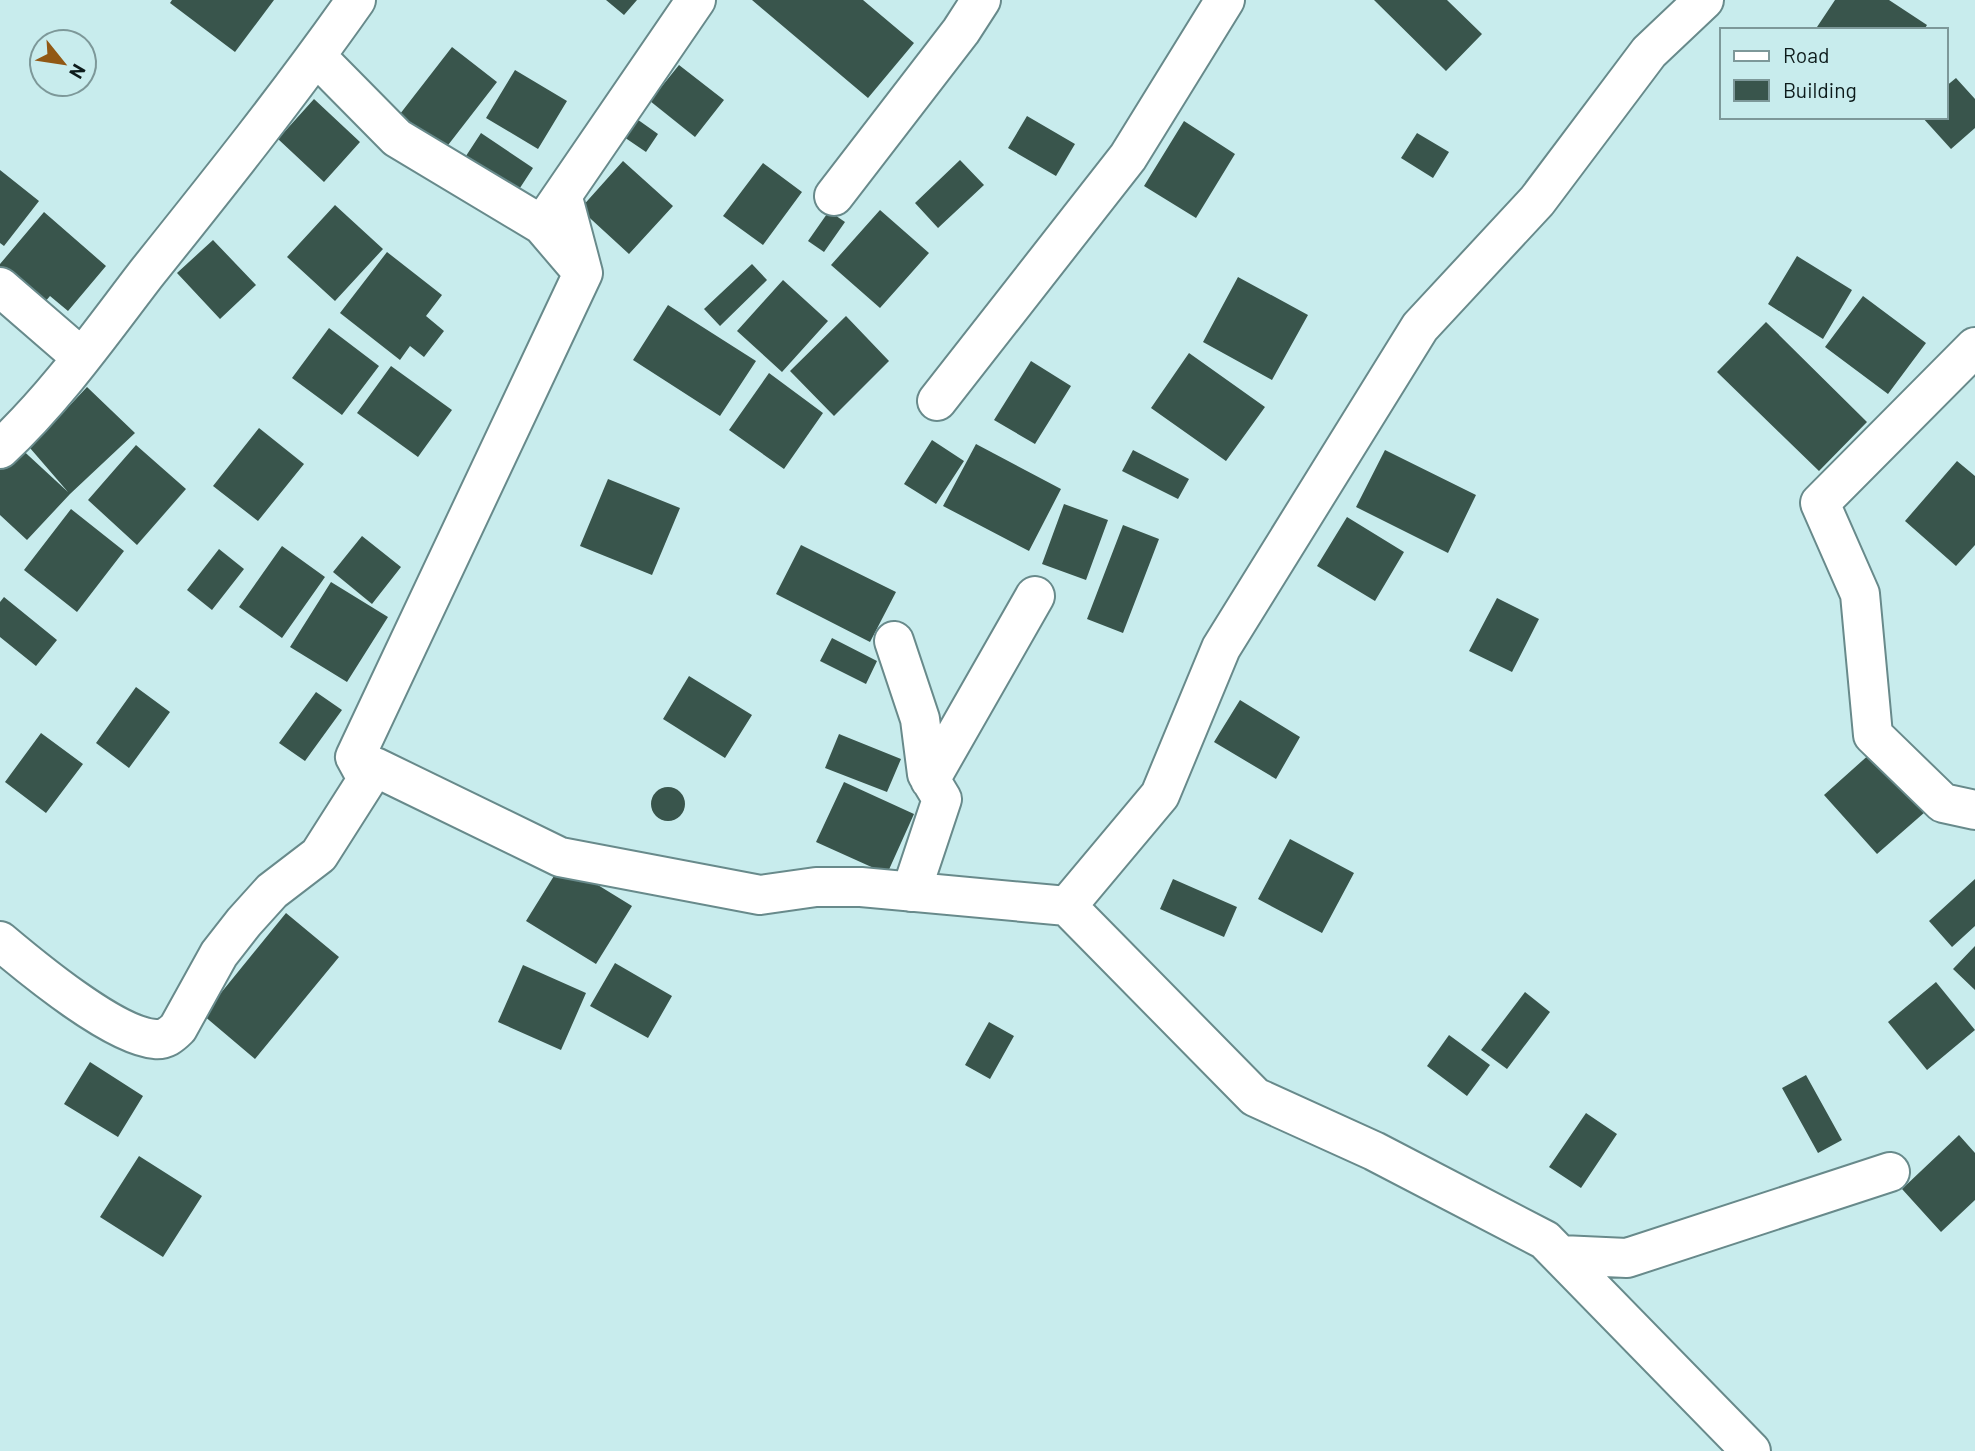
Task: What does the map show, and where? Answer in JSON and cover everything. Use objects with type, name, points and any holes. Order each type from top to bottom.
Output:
[{"type":"street","points":[[0,449],[29,422],[81,357],[316,56],[356,0]]},
{"type":"street","points":[[542,225],[696,0]]},
{"type":"street","points":[[834,196],[961,31],[981,0]]},
{"type":"street","points":[[937,401],[1128,157],[1225,0]]},
{"type":"street","points":[[1067,906],[1160,795],[1221,648],[1420,327],[1537,201],[1649,52],[1704,0]]},
{"type":"street","points":[[316,56],[397,138],[542,225],[583,273],[355,757],[367,779]]},
{"type":"street","points":[[0,287],[81,357]]},
{"type":"street","points":[[1975,348],[1820,503],[1860,594],[1873,735],[1942,803],[1975,810]]},
{"type":"street","points":[[930,780],[1035,596]]},
{"type":"street","points":[[894,641],[920,719],[927,774],[942,799],[911,892]]},
{"type":"street","points":[[0,941],[83,1005],[144,1037],[169,1038],[178,1028],[219,954],[243,922],[272,891],[319,855],[375,767],[560,857],[760,895],[816,887],[861,887],[1067,906],[1255,1097],[1374,1151],[1545,1240],[1751,1451]]},
{"type":"street","points":[[1561,1255],[1627,1258],[1890,1172]]},
{"type":"building","points":[[172,0],[274,0],[235,52],[170,3]]},
{"type":"building","points":[[606,0],[637,0],[624,15]]},
{"type":"building","points":[[752,0],[863,0],[914,43],[868,98]]},
{"type":"building","points":[[1374,0],[1447,0],[1482,34],[1446,71]]},
{"type":"building","points":[[1835,0],[1889,0],[1927,25],[1925,28],[1816,28]]},
{"type":"building","points":[[452,47],[497,82],[445,149],[400,114]]},
{"type":"building","points":[[679,65],[724,100],[695,137],[650,101]]},
{"type":"building","points":[[515,70],[567,101],[538,149],[486,118]]},
{"type":"building","points":[[1956,78],[1975,99],[1975,128],[1951,149],[1924,119],[1947,119],[1947,85]]},
{"type":"building","points":[[314,99],[360,142],[324,182],[278,139]]},
{"type":"building","points":[[1027,116],[1075,144],[1056,176],[1008,148]]},
{"type":"building","points":[[634,117],[658,134],[646,152],[621,135]]},
{"type":"building","points":[[1184,121],[1235,154],[1196,218],[1144,186]]},
{"type":"building","points":[[481,133],[533,168],[516,194],[464,159]]},
{"type":"building","points":[[1417,133],[1449,152],[1433,178],[1401,158]]},
{"type":"building","points":[[960,160],[984,185],[938,228],[915,203]]},
{"type":"building","points":[[623,161],[673,206],[629,254],[580,209]]},
{"type":"building","points":[[763,163],[802,192],[763,245],[723,216]]},
{"type":"building","points":[[0,170],[39,201],[4,246],[0,243]]},
{"type":"building","points":[[335,205],[383,249],[335,301],[287,257]]},
{"type":"building","points":[[880,210],[929,253],[880,308],[831,265]]},
{"type":"building","points":[[829,211],[845,222],[824,252],[808,241]]},
{"type":"building","points":[[44,212],[106,266],[68,311],[50,296],[39,309],[0,275],[0,264]]},
{"type":"building","points":[[213,240],[256,285],[220,319],[177,273]]},
{"type":"building","points":[[387,252],[442,295],[426,316],[444,331],[424,357],[410,346],[400,360],[340,313]]},
{"type":"building","points":[[1797,256],[1852,290],[1823,339],[1768,304]]},
{"type":"building","points":[[752,264],[767,280],[720,326],[704,309]]},
{"type":"building","points":[[1238,277],[1308,315],[1272,380],[1203,342]]},
{"type":"building","points":[[783,280],[828,321],[782,372],[737,331]]},
{"type":"building","points":[[1863,296],[1926,343],[1888,394],[1825,347]]},
{"type":"building","points":[[668,305],[756,361],[720,416],[633,360]]},
{"type":"building","points":[[846,316],[889,361],[834,416],[790,371]]},
{"type":"building","points":[[1766,322],[1867,422],[1819,471],[1717,372]]},
{"type":"building","points":[[329,328],[379,366],[342,415],[292,378]]},
{"type":"building","points":[[1189,353],[1265,407],[1226,461],[1151,408]]},
{"type":"building","points":[[1031,361],[1071,386],[1035,444],[994,420]]},
{"type":"building","points":[[391,366],[452,410],[418,457],[357,413]]},
{"type":"building","points":[[769,373],[823,413],[784,469],[729,430]]},
{"type":"building","points":[[87,387],[135,433],[70,494],[27,540],[0,515],[0,461],[16,444],[68,492],[30,448]]},
{"type":"building","points":[[259,428],[304,464],[258,521],[213,486]]},
{"type":"building","points":[[932,440],[964,461],[936,504],[904,484]]},
{"type":"building","points":[[976,444],[1061,489],[1029,551],[943,506]]},
{"type":"building","points":[[136,445],[186,489],[137,545],[88,500]]},
{"type":"building","points":[[1133,450],[1189,479],[1178,499],[1122,471]]},
{"type":"building","points":[[1385,450],[1476,495],[1448,553],[1356,507]]},
{"type":"building","points":[[1957,461],[1975,476],[1975,545],[1956,566],[1905,521]]},
{"type":"building","points":[[608,479],[680,508],[652,575],[580,546]]},
{"type":"building","points":[[1064,504],[1108,520],[1086,580],[1042,564]]},
{"type":"building","points":[[71,509],[124,551],[77,612],[24,570]]},
{"type":"building","points":[[1347,517],[1404,552],[1375,601],[1317,566]]},
{"type":"building","points":[[1123,525],[1159,539],[1123,633],[1087,619]]},
{"type":"building","points":[[362,536],[401,567],[372,604],[333,572]]},
{"type":"building","points":[[801,545],[896,592],[870,642],[776,594]]},
{"type":"building","points":[[282,546],[325,577],[282,638],[239,607]]},
{"type":"building","points":[[219,549],[244,569],[212,610],[187,590]]},
{"type":"building","points":[[331,582],[388,617],[347,682],[290,647]]},
{"type":"building","points":[[4,597],[57,640],[36,666],[0,637],[0,602]]},
{"type":"building","points":[[1497,598],[1539,619],[1512,672],[1469,651]]},
{"type":"building","points":[[832,638],[877,661],[866,684],[820,661]]},
{"type":"building","points":[[689,676],[752,715],[725,758],[663,719]]},
{"type":"building","points":[[136,687],[170,712],[129,768],[96,743]]},
{"type":"building","points":[[316,692],[342,710],[305,761],[279,743]]},
{"type":"building","points":[[1240,700],[1300,737],[1276,779],[1214,742]]},
{"type":"building","points":[[41,733],[83,764],[46,813],[5,782]]},
{"type":"building","points":[[839,734],[901,759],[887,792],[825,768]]},
{"type":"building","points":[[1872,752],[1925,812],[1877,854],[1824,795]]},
{"type":"building","points":[[844,782],[914,814],[887,874],[816,842]]},
{"type":"building","points":[[668,787],[680,792],[685,804],[680,816],[668,821],[656,816],[651,804],[656,792]]},
{"type":"building","points":[[1290,839],[1354,873],[1322,933],[1258,899]]},
{"type":"building","points":[[562,863],[632,906],[596,964],[526,921]]},
{"type":"building","points":[[1173,879],[1237,907],[1224,937],[1160,909]]},
{"type":"building","points":[[1975,879],[1975,926],[1952,947],[1929,921]]},
{"type":"building","points":[[286,913],[339,957],[255,1059],[203,1015]]},
{"type":"building","points":[[1975,946],[1975,990],[1953,969]]},
{"type":"building","points":[[615,963],[672,996],[648,1038],[590,1006]]},
{"type":"building","points":[[523,965],[586,993],[561,1050],[498,1022]]},
{"type":"building","points":[[1936,982],[1975,1030],[1927,1070],[1888,1022]]},
{"type":"building","points":[[1525,992],[1550,1012],[1507,1069],[1481,1050]]},
{"type":"building","points":[[989,1022],[1014,1036],[990,1079],[965,1065]]},
{"type":"building","points":[[1449,1035],[1490,1065],[1467,1096],[1427,1066]]},
{"type":"building","points":[[90,1062],[143,1096],[118,1137],[64,1104]]},
{"type":"building","points":[[1806,1075],[1842,1140],[1818,1153],[1782,1088]]},
{"type":"building","points":[[1586,1113],[1617,1134],[1581,1188],[1549,1167]]},
{"type":"building","points":[[1959,1135],[1975,1153],[1975,1200],[1941,1232],[1902,1189]]},
{"type":"building","points":[[139,1156],[202,1196],[163,1257],[100,1217]]}]
